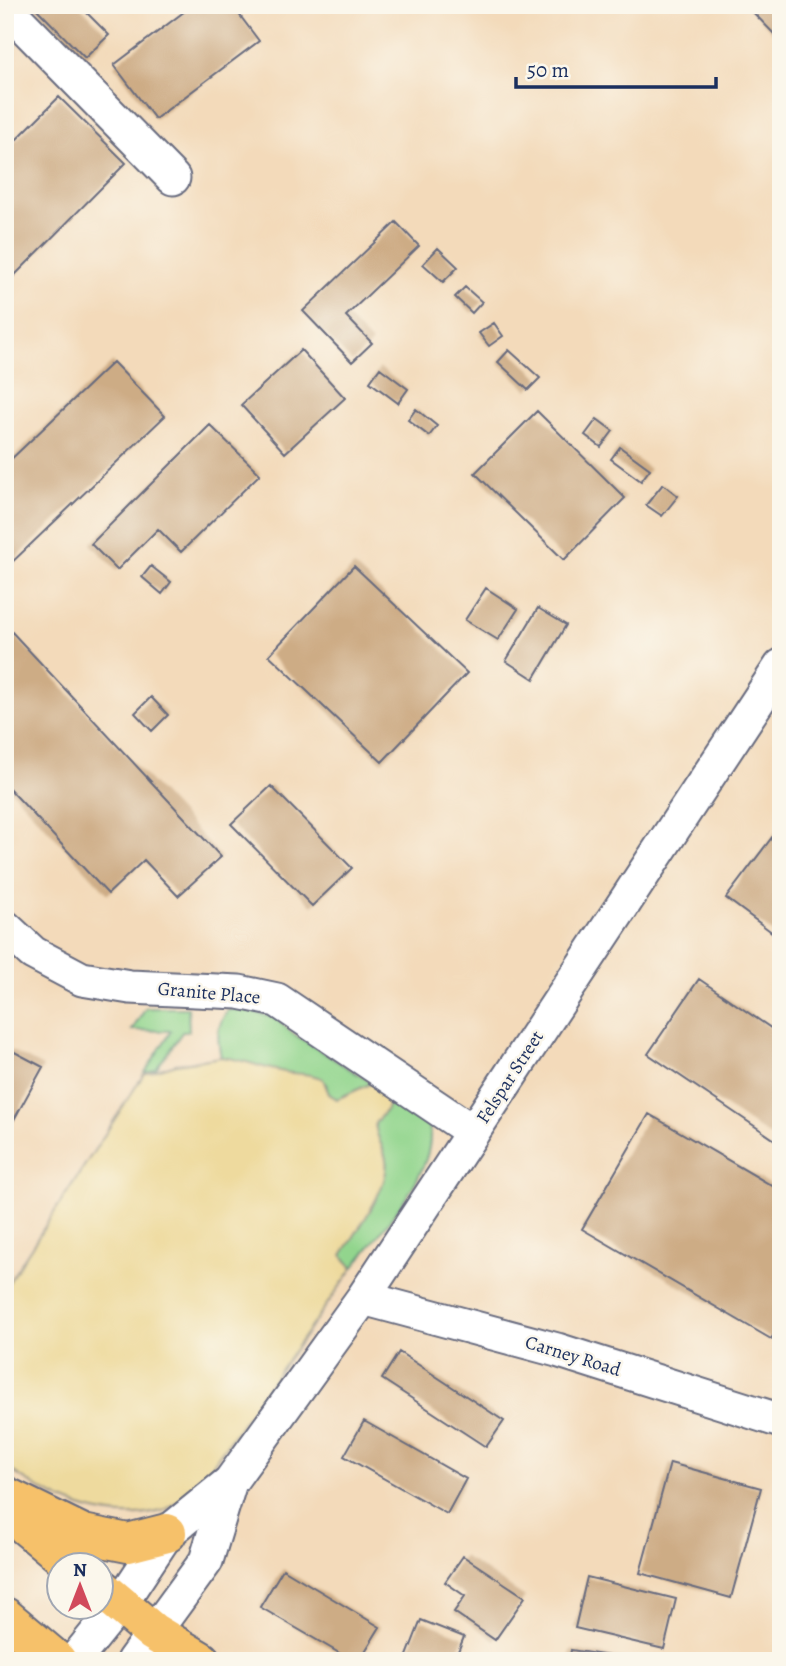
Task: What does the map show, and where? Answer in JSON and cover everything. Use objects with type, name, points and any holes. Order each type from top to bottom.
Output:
[{"type":"highway","points":[[5,1496],[83,1534],[128,1543],[167,1533]]},
{"type":"highway","points":[[5,1508],[55,1550]]},
{"type":"highway","points":[[116,1605],[143,1647],[201,1661]]},
{"type":"highway","points":[[5,1618],[57,1661]]},
{"type":"street","points":[[5,7],[173,178]]},
{"type":"street","name":"Felspar Street","points":[[116,1591],[167,1533],[230,1482],[363,1298],[781,666]]},
{"type":"street","name":"Granite Place","points":[[5,927],[33,953],[82,979],[131,986],[239,992],[277,1000],[473,1132]]},
{"type":"street","name":"Carney Road","points":[[363,1298],[557,1350],[781,1421]]},
{"type":"street","name":"Felspar Street","points":[[143,1647],[206,1561],[230,1482]]},
{"type":"street","name":"Felspar Street","points":[[74,1661],[98,1620]]},
{"type":"green space","points":[[146,1008],[188,1008],[189,1031],[183,1031],[156,1069],[144,1074],[171,1031],[132,1030]]},
{"type":"green space","points":[[243,1009],[276,1018],[292,1033],[372,1083],[337,1099],[329,1094],[326,1084],[221,1057],[218,1038],[221,1021],[228,1010]]},
{"type":"green space","points":[[391,1096],[423,1117],[429,1127],[430,1144],[416,1182],[353,1268],[342,1255],[371,1209],[383,1183],[386,1160],[375,1123],[387,1109]]},
{"type":"sand","points":[[221,1057],[318,1077],[323,1079],[329,1094],[337,1099],[372,1083],[391,1096],[387,1109],[375,1123],[386,1160],[383,1183],[371,1209],[342,1255],[353,1268],[198,1485],[162,1511],[140,1515],[99,1512],[60,1499],[5,1466],[5,1288],[144,1074],[176,1064]]},
{"type":"building","points":[[33,5],[79,5],[109,35],[85,58]]},
{"type":"building","points":[[193,5],[232,5],[259,41],[155,119],[114,65]]},
{"type":"building","points":[[746,5],[781,5],[781,41]]},
{"type":"building","points":[[59,97],[126,163],[11,279],[5,272],[5,151]]},
{"type":"building","points":[[396,222],[419,246],[346,316],[372,343],[352,362],[303,311]]},
{"type":"building","points":[[438,248],[458,267],[443,282],[423,264]]},
{"type":"building","points":[[465,287],[482,302],[472,313],[455,297]]},
{"type":"building","points":[[494,323],[503,336],[489,346],[479,333]]},
{"type":"building","points":[[301,350],[345,398],[285,453],[241,405]]},
{"type":"building","points":[[509,350],[540,378],[528,390],[498,362]]},
{"type":"building","points":[[113,362],[165,416],[5,569],[5,465]]},
{"type":"building","points":[[380,368],[408,389],[398,403],[370,382]]},
{"type":"building","points":[[416,409],[437,426],[429,436],[408,420]]},
{"type":"building","points":[[537,411],[625,498],[564,560],[475,473]]},
{"type":"building","points":[[597,419],[613,431],[601,447],[585,435]]},
{"type":"building","points":[[210,425],[260,474],[181,552],[158,529],[117,570],[91,544]]},
{"type":"building","points":[[620,447],[650,469],[641,481],[611,459]]},
{"type":"building","points":[[663,484],[678,496],[662,516],[646,505]]},
{"type":"building","points":[[151,566],[171,582],[162,594],[142,577]]},
{"type":"building","points":[[354,566],[467,673],[382,762],[269,655]]},
{"type":"building","points":[[486,588],[518,609],[498,640],[465,620]]},
{"type":"building","points":[[538,608],[566,625],[534,679],[506,661]]},
{"type":"building","points":[[10,630],[221,857],[178,896],[144,860],[108,894],[5,784],[5,635]]},
{"type":"building","points":[[151,697],[168,715],[152,731],[135,713]]},
{"type":"building","points":[[271,786],[352,868],[312,906],[231,824]]},
{"type":"building","points":[[776,832],[781,836],[781,939],[726,898]]},
{"type":"building","points":[[699,979],[781,1035],[781,1144],[648,1054]]},
{"type":"building","points":[[5,1047],[43,1067],[5,1136]]},
{"type":"building","points":[[649,1114],[781,1191],[781,1324],[771,1339],[582,1229]]},
{"type":"building","points":[[399,1352],[504,1421],[486,1447],[382,1379]]},
{"type":"building","points":[[364,1421],[466,1479],[447,1514],[344,1456]]},
{"type":"building","points":[[670,1463],[761,1488],[731,1598],[640,1573]]},
{"type":"building","points":[[463,1556],[525,1597],[495,1640],[454,1612],[465,1596],[445,1582]]},
{"type":"building","points":[[283,1569],[380,1627],[359,1661],[353,1661],[260,1607]]},
{"type":"building","points":[[587,1577],[676,1599],[664,1649],[575,1628]]},
{"type":"building","points":[[421,1620],[464,1637],[454,1661],[405,1661]]},
{"type":"building","points":[[571,1650],[629,1659],[629,1661],[569,1661]]}]
